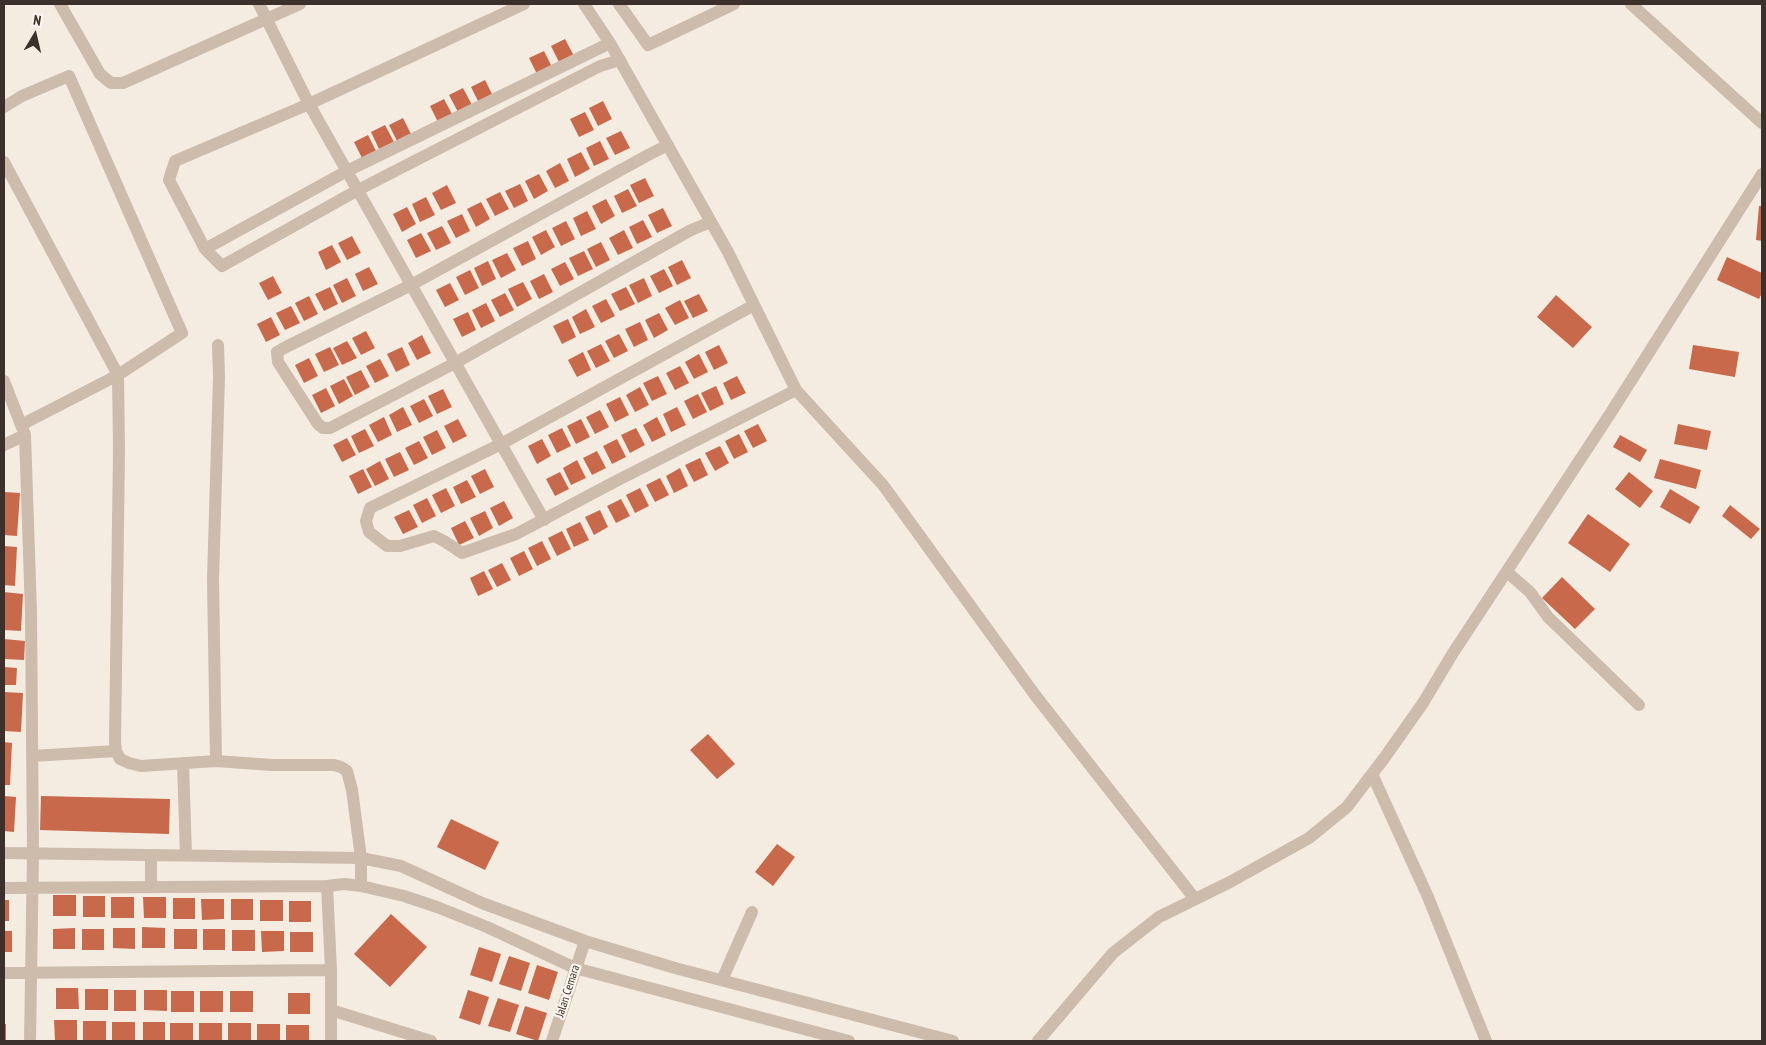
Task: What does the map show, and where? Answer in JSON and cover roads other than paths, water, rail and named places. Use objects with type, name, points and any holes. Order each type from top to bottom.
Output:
[{"type":"street","points":[[60,4],[100,74],[111,83],[123,83],[300,4]]},
{"type":"street","points":[[259,4],[309,104],[544,520]]},
{"type":"street","points":[[524,4],[309,104],[176,161],[169,180],[205,249],[222,266],[358,190],[600,66],[620,60]]},
{"type":"street","points":[[584,4],[620,60],[728,252],[796,390],[883,485],[1035,695],[1195,899]]},
{"type":"street","points":[[619,4],[648,45],[734,4]]},
{"type":"street","points":[[1631,4],[1762,123]]},
{"type":"street","points":[[205,249],[347,171],[610,43]]},
{"type":"street","points":[[4,107],[22,96],[69,76],[182,333],[118,375],[23,430],[4,445]]},
{"type":"street","points":[[474,109],[482,127]]},
{"type":"street","points":[[668,145],[411,285],[277,352],[278,362],[318,424],[324,428],[330,428],[455,363],[691,230],[711,222]]},
{"type":"street","points":[[4,162],[118,375],[116,751],[120,758],[141,766],[216,761],[272,765],[334,765],[347,771],[352,790],[361,858],[360,886]]},
{"type":"street","points":[[1038,1041],[1113,953],[1159,917],[1230,882],[1309,838],[1347,807],[1422,703],[1610,414],[1762,174]]},
{"type":"street","points":[[754,305],[501,444],[370,508],[366,521],[369,532],[387,546],[400,546],[434,536],[462,553],[516,534],[796,390]]},
{"type":"street","points":[[216,761],[213,580],[219,377],[218,345]]},
{"type":"street","points":[[4,381],[23,430],[31,612],[32,974],[30,1041]]},
{"type":"street","points":[[1507,572],[1530,592],[1548,617],[1639,705]]},
{"type":"street","points":[[32,756],[116,751]]},
{"type":"street","points":[[183,763],[186,856]]},
{"type":"street","points":[[1372,774],[1428,897],[1486,1041]]},
{"type":"street","points":[[4,853],[361,858],[401,866],[482,903],[585,941],[676,968],[953,1041]]},
{"type":"street","points":[[151,855],[151,887]]},
{"type":"street","points":[[4,888],[328,886],[344,884],[360,886],[404,896],[454,914],[487,927],[575,968],[849,1041]]},
{"type":"street","points":[[328,886],[331,1041]]},
{"type":"street","points":[[722,980],[752,912]]},
{"type":"street","name":"Jalan Cemara","points":[[552,1041],[585,941]]},
{"type":"street","points":[[4,973],[331,970]]},
{"type":"street","points":[[331,1010],[431,1041]]}]
